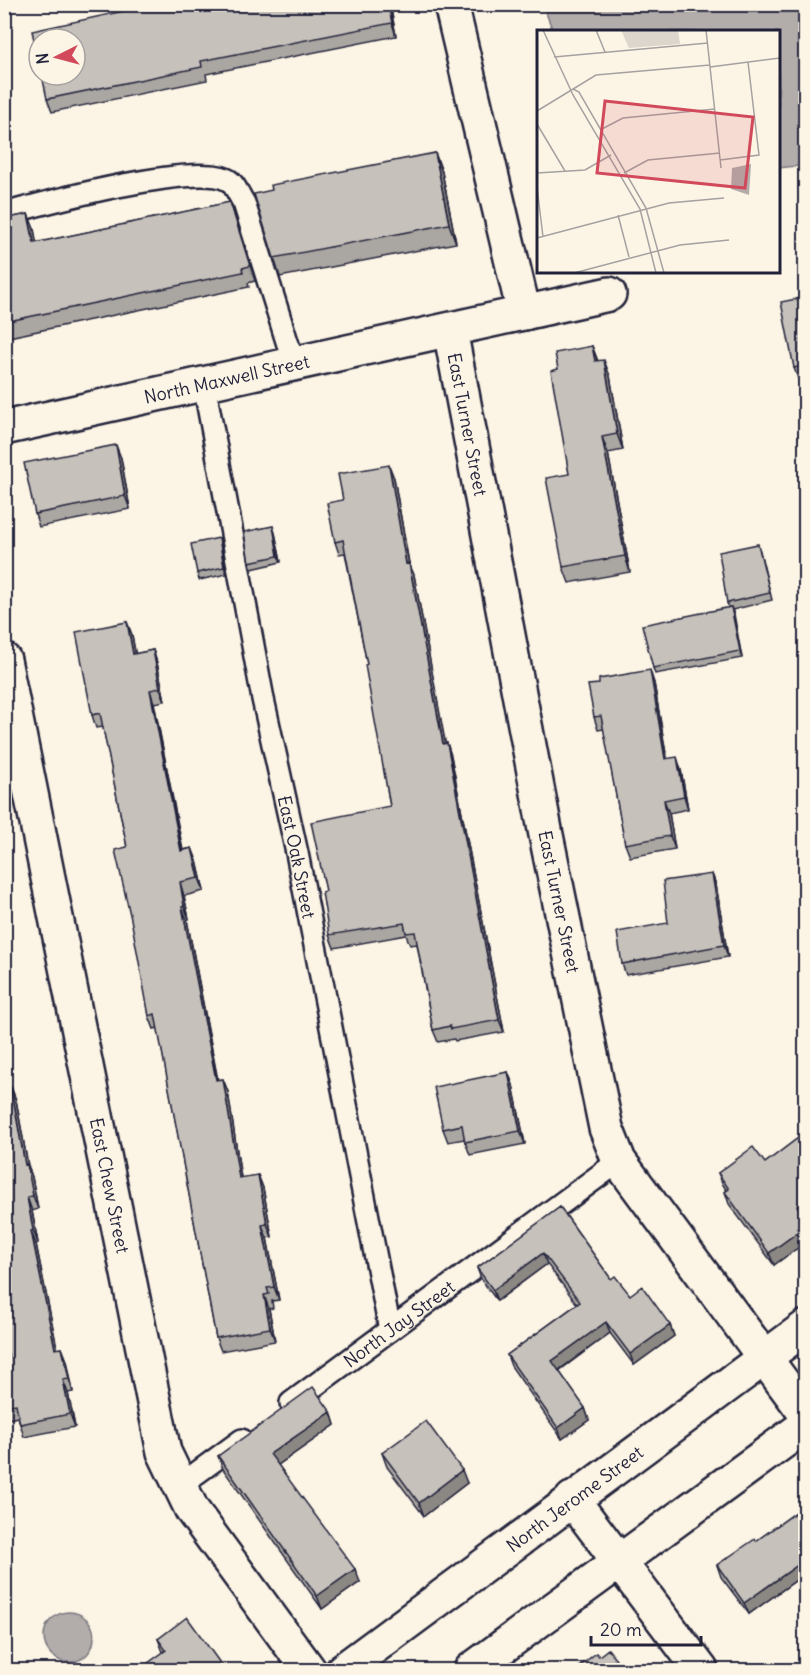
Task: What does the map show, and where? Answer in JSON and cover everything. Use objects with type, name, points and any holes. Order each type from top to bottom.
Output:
[{"type":"street","points":[[451,4],[524,313]]},
{"type":"street","name":"North Maxwell Street","points":[[4,428],[609,294]]},
{"type":"street","name":"East Turner Street","points":[[450,330],[546,835],[606,1128],[618,1161],[806,1414]]},
{"type":"street","name":"East Chew Street","points":[[4,660],[164,1452],[192,1510],[309,1671]]},
{"type":"street","name":"North Jerome Street","points":[[343,1671],[806,1327]]},
{"type":"street","points":[[471,1671],[806,1425]]},
{"type":"street","points":[[572,1499],[701,1671]]},
{"type":"lane","points":[[4,214],[87,192],[181,177],[214,175],[230,181],[243,203],[294,364]]},
{"type":"lane","name":"East Oak Street","points":[[204,384],[263,699],[297,854],[390,1330]]},
{"type":"lane","name":"North Jay Street","points":[[275,1415],[618,1161]]},
{"type":"lane","points":[[179,1486],[256,1430]]},
{"type":"shaded area","points":[[543,5],[805,5],[805,165],[780,168],[780,30],[553,30]]},
{"type":"shaded area","points":[[64,1612],[74,1612],[87,1619],[94,1632],[94,1642],[87,1655],[74,1662],[64,1662],[55,1658],[48,1651],[44,1642],[44,1632],[48,1623],[55,1616]]},
{"type":"building","points":[[156,4],[388,4],[392,23],[201,61],[202,67],[47,99],[44,87],[87,87],[87,27],[50,27]]},
{"type":"building","points":[[435,153],[449,224],[274,258],[254,194],[272,190],[271,185]]},
{"type":"building","points":[[230,202],[250,266],[242,268],[243,272],[4,322],[4,219],[28,214],[34,243]]},
{"type":"building","points":[[806,297],[806,365],[794,368],[781,302]]},
{"type":"building","points":[[592,346],[595,361],[604,360],[617,434],[602,437],[625,556],[563,567],[546,478],[569,474],[551,371],[558,369],[555,353]]},
{"type":"building","points":[[806,432],[806,464],[799,434]]},
{"type":"building","points":[[116,445],[125,496],[35,514],[24,463]]},
{"type":"building","points":[[389,465],[406,564],[409,563],[443,744],[447,743],[499,1020],[451,1029],[450,1026],[433,1030],[415,932],[406,933],[404,923],[329,935],[322,892],[326,891],[311,822],[390,806],[365,665],[367,664],[343,540],[335,542],[327,503],[343,500],[338,474]]},
{"type":"building","points":[[273,526],[278,556],[249,562],[244,532]]},
{"type":"building","points":[[219,538],[224,567],[197,573],[191,544]]},
{"type":"building","points":[[758,544],[770,593],[727,603],[719,552]]},
{"type":"building","points":[[731,607],[740,651],[653,668],[642,625]]},
{"type":"building","points":[[127,622],[133,654],[153,650],[160,688],[150,690],[181,851],[192,848],[199,878],[180,882],[184,906],[182,907],[216,1080],[223,1079],[239,1178],[258,1175],[267,1224],[262,1225],[274,1287],[267,1288],[269,1294],[264,1295],[270,1328],[216,1338],[155,1014],[149,1016],[131,919],[115,850],[127,847],[100,713],[92,715],[76,632]]},
{"type":"building","points":[[650,670],[665,759],[677,757],[684,796],[664,800],[670,836],[625,844],[601,716],[594,717],[588,685],[599,684],[599,679]]},
{"type":"building","points":[[712,874],[724,945],[622,964],[617,932],[668,923],[663,881]]},
{"type":"building","points":[[508,1072],[520,1131],[465,1142],[462,1125],[443,1129],[434,1087]]},
{"type":"building","points":[[11,1087],[33,1196],[27,1197],[33,1230],[31,1231],[55,1349],[62,1348],[69,1379],[63,1380],[70,1414],[20,1424],[16,1404],[4,1406],[4,1360],[9,1359],[4,1339],[4,1088]]},
{"type":"building","points":[[806,1132],[806,1183],[801,1186],[806,1192],[806,1200],[797,1206],[806,1218],[806,1226],[769,1253],[725,1192],[729,1189],[718,1173],[753,1147],[765,1163]]},
{"type":"building","points":[[560,1207],[611,1279],[615,1276],[630,1295],[642,1286],[670,1325],[630,1354],[606,1322],[552,1361],[585,1408],[558,1428],[507,1355],[580,1302],[543,1253],[493,1290],[477,1268]]},
{"type":"building","points":[[313,1387],[331,1412],[270,1454],[355,1569],[317,1596],[218,1456]]},
{"type":"building","points":[[426,1421],[462,1470],[419,1503],[382,1453]]},
{"type":"building","points":[[806,1505],[806,1567],[802,1562],[744,1603],[717,1565],[755,1539],[756,1541]]},
{"type":"building","points":[[187,1617],[225,1670],[137,1671],[166,1650],[158,1639]]},
{"type":"building","points":[[608,1649],[625,1671],[574,1671],[596,1653],[599,1656]]},
{"type":"building","points":[[76,1662],[82,1671],[65,1671]]}]
